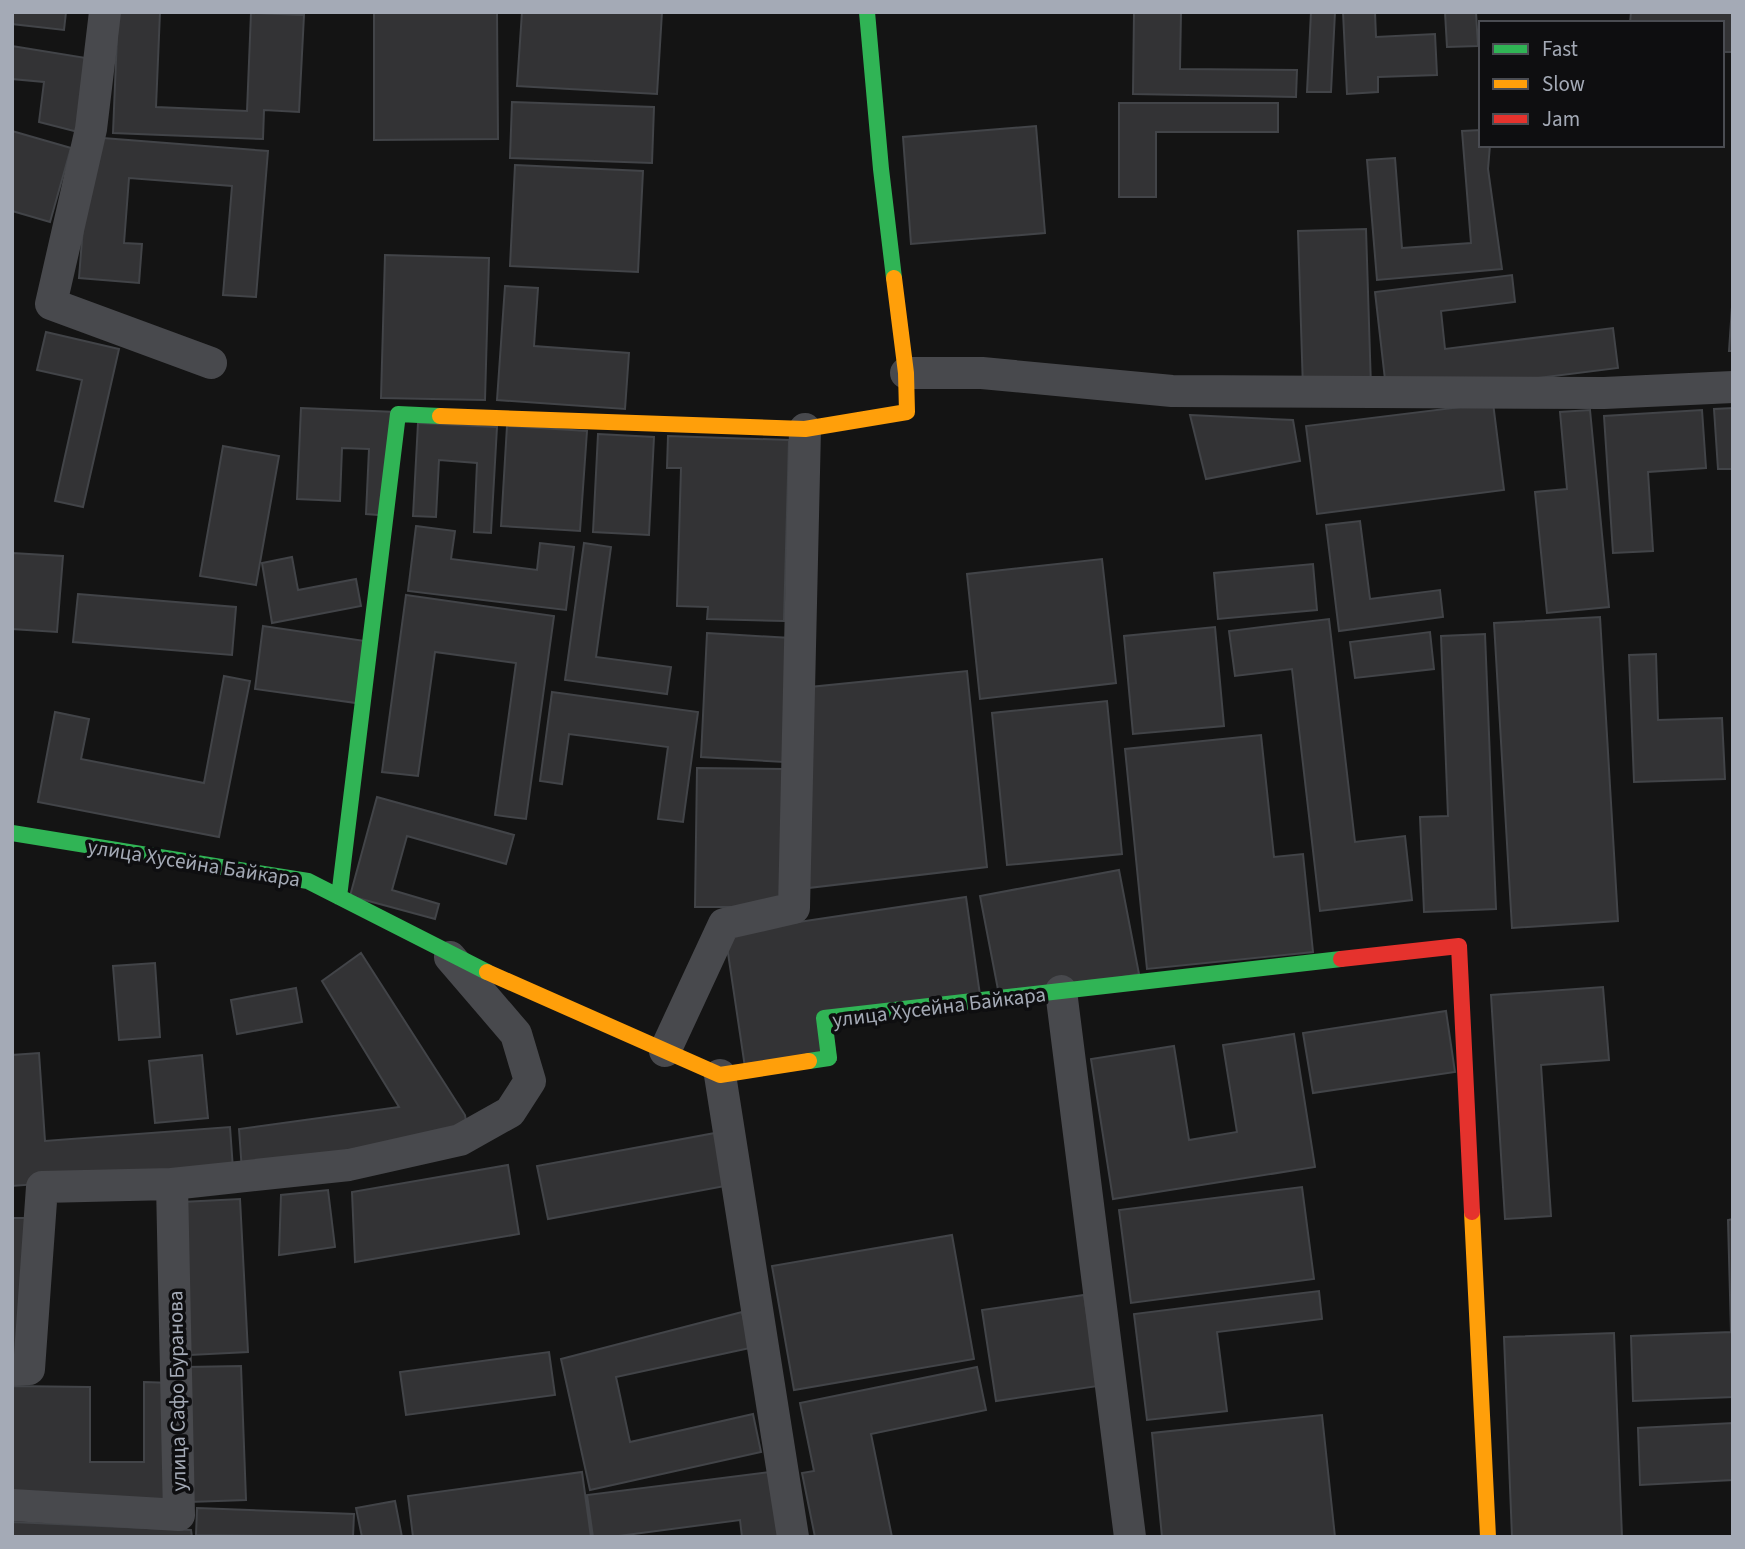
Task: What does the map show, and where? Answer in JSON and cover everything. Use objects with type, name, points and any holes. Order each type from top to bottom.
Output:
[{"type":"street","points":[[106,12],[91,130],[51,304],[211,363]]},
{"type":"street","points":[[339,897],[398,414],[805,429],[906,412],[906,373],[881,169],[867,12]]},
{"type":"street","points":[[906,373],[982,373],[1172,391],[1604,393],[1733,387]]},
{"type":"street","points":[[665,1051],[724,924],[793,908],[805,429]]},
{"type":"street","name":"улица Хусейна Байкара","points":[[12,833],[308,881],[511,984],[720,1075],[829,1058],[824,1018],[1459,946],[1488,1537]]},
{"type":"street","name":"улица Хусейна Байкара","points":[[172,1184],[361,1162],[460,1140],[510,1112],[530,1081],[516,1034],[444,951]]},
{"type":"street","points":[[1060,991],[1130,1537]]},
{"type":"street","points":[[720,1075],[793,1537]]},
{"type":"street","points":[[12,1370],[29,1369],[42,1188],[172,1184]]},
{"type":"street","name":"улица Сафо Буранова","points":[[12,1506],[179,1515],[172,1184]]},
{"type":"building","points":[[12,12],[66,12],[64,30],[12,24]]},
{"type":"building","points":[[118,12],[160,12],[156,107],[247,111],[251,13],[304,15],[299,112],[264,110],[263,139],[113,133]]},
{"type":"building","points":[[374,12],[497,12],[498,139],[374,140]]},
{"type":"building","points":[[522,12],[662,12],[657,94],[517,86]]},
{"type":"building","points":[[1134,12],[1181,12],[1180,69],[1297,70],[1296,97],[1133,94]]},
{"type":"building","points":[[1311,12],[1335,12],[1331,92],[1307,92]]},
{"type":"building","points":[[1343,12],[1375,12],[1376,37],[1435,34],[1437,75],[1378,77],[1378,92],[1347,94]]},
{"type":"building","points":[[1445,12],[1476,12],[1478,46],[1447,47]]},
{"type":"building","points":[[1631,12],[1733,12],[1733,52],[1724,52],[1724,21],[1630,21]]},
{"type":"building","points":[[12,46],[86,58],[78,132],[39,122],[44,82],[12,79]]},
{"type":"building","points":[[512,102],[654,107],[652,163],[510,158]]},
{"type":"building","points":[[1119,103],[1278,103],[1278,132],[1156,132],[1156,197],[1119,197]]},
{"type":"building","points":[[1036,126],[1045,233],[911,244],[903,137]]},
{"type":"building","points":[[1479,130],[1479,147],[1490,147],[1488,169],[1502,269],[1377,280],[1367,160],[1395,158],[1402,248],[1471,243],[1462,131]]},
{"type":"building","points":[[12,131],[71,148],[50,222],[12,211]]},
{"type":"building","points":[[90,137],[268,151],[256,297],[223,295],[232,186],[129,178],[124,243],[142,244],[139,283],[79,278]]},
{"type":"building","points":[[515,165],[643,171],[638,272],[510,266]]},
{"type":"building","points":[[1366,229],[1371,387],[1303,389],[1298,231]]},
{"type":"building","points":[[385,255],[489,258],[485,400],[381,398]]},
{"type":"building","points":[[1512,275],[1515,302],[1441,311],[1445,349],[1613,328],[1618,368],[1387,397],[1375,292]]},
{"type":"building","points":[[505,286],[538,288],[534,346],[629,353],[625,409],[497,400]]},
{"type":"building","points":[[1733,292],[1733,351],[1729,351]]},
{"type":"building","points":[[46,332],[119,349],[83,507],[55,501],[82,380],[37,370]]},
{"type":"building","points":[[1493,403],[1504,490],[1317,514],[1306,426]]},
{"type":"building","points":[[301,408],[396,412],[391,516],[366,514],[369,449],[342,448],[340,501],[297,499]]},
{"type":"building","points":[[1733,408],[1733,469],[1718,469],[1714,409]]},
{"type":"building","points":[[1590,410],[1609,607],[1547,613],[1535,492],[1567,489],[1560,412]]},
{"type":"building","points":[[1702,410],[1706,468],[1648,472],[1653,551],[1613,553],[1604,416]]},
{"type":"building","points":[[1190,415],[1293,420],[1300,461],[1206,479]]},
{"type":"building","points":[[418,423],[497,427],[491,533],[474,532],[477,463],[439,460],[436,517],[413,516]]},
{"type":"building","points":[[507,426],[587,431],[580,531],[501,526]]},
{"type":"building","points":[[598,434],[654,437],[649,535],[593,532]]},
{"type":"building","points":[[668,436],[789,440],[784,621],[707,619],[708,607],[677,606],[681,468],[667,468]]},
{"type":"building","points":[[223,446],[279,456],[256,585],[200,576]]},
{"type":"building","points":[[1360,521],[1370,599],[1440,590],[1443,617],[1339,631],[1326,525]]},
{"type":"building","points":[[416,526],[455,531],[451,559],[537,570],[540,543],[574,547],[566,610],[408,591]]},
{"type":"building","points":[[584,543],[611,547],[596,657],[671,667],[667,694],[565,680]]},
{"type":"building","points":[[12,553],[63,556],[57,632],[12,629]]},
{"type":"building","points":[[292,557],[298,590],[356,579],[361,606],[272,623],[262,563]]},
{"type":"building","points":[[1102,559],[1116,683],[980,699],[967,574]]},
{"type":"building","points":[[1313,564],[1317,610],[1218,619],[1214,573]]},
{"type":"building","points":[[78,594],[236,607],[232,655],[73,642]]},
{"type":"building","points":[[406,595],[554,616],[526,819],[495,815],[516,663],[435,652],[418,776],[382,772]]},
{"type":"building","points":[[1600,617],[1618,921],[1512,928],[1494,623]]},
{"type":"building","points":[[1329,619],[1355,842],[1405,836],[1412,900],[1320,911],[1292,669],[1235,676],[1229,631]]},
{"type":"building","points":[[263,626],[365,641],[356,703],[255,689]]},
{"type":"building","points":[[1215,627],[1224,726],[1133,734],[1124,636]]},
{"type":"building","points":[[1430,632],[1434,669],[1355,678],[1350,642]]},
{"type":"building","points":[[707,633],[791,638],[784,762],[701,757]]},
{"type":"building","points":[[1485,634],[1496,909],[1424,912],[1420,817],[1448,816],[1441,636]]},
{"type":"building","points":[[1656,654],[1658,720],[1722,718],[1725,779],[1634,782],[1629,655]]},
{"type":"building","points":[[967,671],[987,867],[808,888],[810,687]]},
{"type":"building","points":[[224,676],[250,681],[219,837],[38,802],[55,712],[89,719],[81,759],[204,783]]},
{"type":"building","points":[[552,692],[698,712],[683,822],[658,819],[668,747],[569,734],[562,784],[540,781]]},
{"type":"building","points":[[1107,701],[1122,854],[1007,865],[992,713]]},
{"type":"building","points":[[1261,735],[1274,857],[1303,854],[1313,952],[1147,969],[1125,749]]},
{"type":"building","points":[[697,768],[785,769],[784,907],[695,907]]},
{"type":"building","points":[[377,797],[514,835],[506,864],[407,836],[392,890],[439,904],[435,919],[350,896]]},
{"type":"building","points":[[1119,870],[1139,974],[1000,1000],[980,896]]},
{"type":"building","points":[[966,897],[981,1002],[831,1024],[836,1060],[746,1074],[725,933]]},
{"type":"building","points":[[361,953],[465,1115],[467,1127],[242,1171],[239,1129],[399,1107],[322,981]]},
{"type":"building","points":[[155,963],[160,1037],[119,1040],[113,966]]},
{"type":"building","points":[[1603,987],[1609,1060],[1541,1065],[1551,1216],[1505,1219],[1491,995]]},
{"type":"building","points":[[296,988],[302,1022],[237,1034],[231,1000]]},
{"type":"building","points":[[1446,1011],[1455,1072],[1313,1093],[1303,1033]]},
{"type":"building","points":[[1294,1034],[1315,1167],[1113,1199],[1091,1059],[1174,1046],[1189,1140],[1237,1132],[1223,1045]]},
{"type":"building","points":[[39,1053],[45,1141],[230,1127],[233,1169],[12,1186],[12,1055]]},
{"type":"building","points":[[202,1055],[208,1118],[155,1123],[149,1061]]},
{"type":"building","points":[[715,1133],[725,1186],[548,1219],[537,1166]]},
{"type":"building","points":[[508,1165],[519,1234],[355,1262],[352,1192]]},
{"type":"building","points":[[1302,1187],[1314,1279],[1131,1303],[1119,1210]]},
{"type":"building","points":[[328,1190],[335,1247],[279,1255],[281,1195]]},
{"type":"building","points":[[240,1199],[248,1352],[190,1355],[182,1202]]},
{"type":"building","points":[[12,1218],[29,1218],[23,1357],[12,1356]]},
{"type":"building","points":[[1733,1219],[1733,1397],[1633,1401],[1631,1336],[1731,1332],[1728,1220]]},
{"type":"building","points":[[952,1235],[974,1359],[794,1390],[772,1266]]},
{"type":"building","points":[[1319,1291],[1322,1319],[1217,1332],[1227,1411],[1147,1420],[1134,1314]]},
{"type":"building","points":[[1084,1295],[1098,1386],[996,1401],[982,1310]]},
{"type":"building","points":[[742,1312],[750,1348],[616,1377],[630,1442],[753,1414],[761,1452],[590,1490],[561,1359]]},
{"type":"building","points":[[1614,1333],[1622,1537],[1512,1537],[1504,1337]]},
{"type":"building","points":[[549,1352],[555,1395],[406,1415],[400,1372]]},
{"type":"building","points":[[241,1366],[246,1500],[190,1502],[186,1367]]},
{"type":"building","points":[[977,1367],[986,1410],[871,1434],[892,1537],[815,1537],[802,1473],[814,1471],[800,1403]]},
{"type":"building","points":[[144,1382],[173,1383],[172,1500],[12,1500],[12,1386],[90,1387],[90,1462],[144,1462]]},
{"type":"building","points":[[1322,1415],[1335,1537],[1162,1537],[1152,1433]]},
{"type":"building","points":[[1733,1423],[1733,1480],[1640,1485],[1638,1428]]},
{"type":"building","points":[[777,1471],[786,1537],[742,1537],[740,1520],[593,1537],[587,1495]]},
{"type":"building","points":[[582,1472],[591,1537],[413,1537],[408,1496]]},
{"type":"building","points":[[395,1501],[402,1537],[362,1537],[356,1508]]},
{"type":"building","points":[[197,1508],[354,1514],[353,1537],[196,1535]]},
{"type":"building","points":[[12,1522],[191,1530],[192,1537],[12,1537]]},
{"type":"traffic: fast","points":[[867,12],[894,278]]},
{"type":"traffic: fast","points":[[339,897],[398,414],[440,416]]},
{"type":"traffic: fast","points":[[12,833],[308,881],[487,972]]},
{"type":"traffic: fast","points":[[809,1061],[829,1058],[824,1018],[1341,959]]},
{"type":"traffic: slow","points":[[440,416],[805,429],[907,412],[906,373],[894,278]]},
{"type":"traffic: slow","points":[[487,972],[720,1075],[809,1061]]},
{"type":"traffic: slow","points":[[1472,1212],[1488,1537]]},
{"type":"traffic: jam","points":[[1341,959],[1459,946],[1472,1212]]}]
